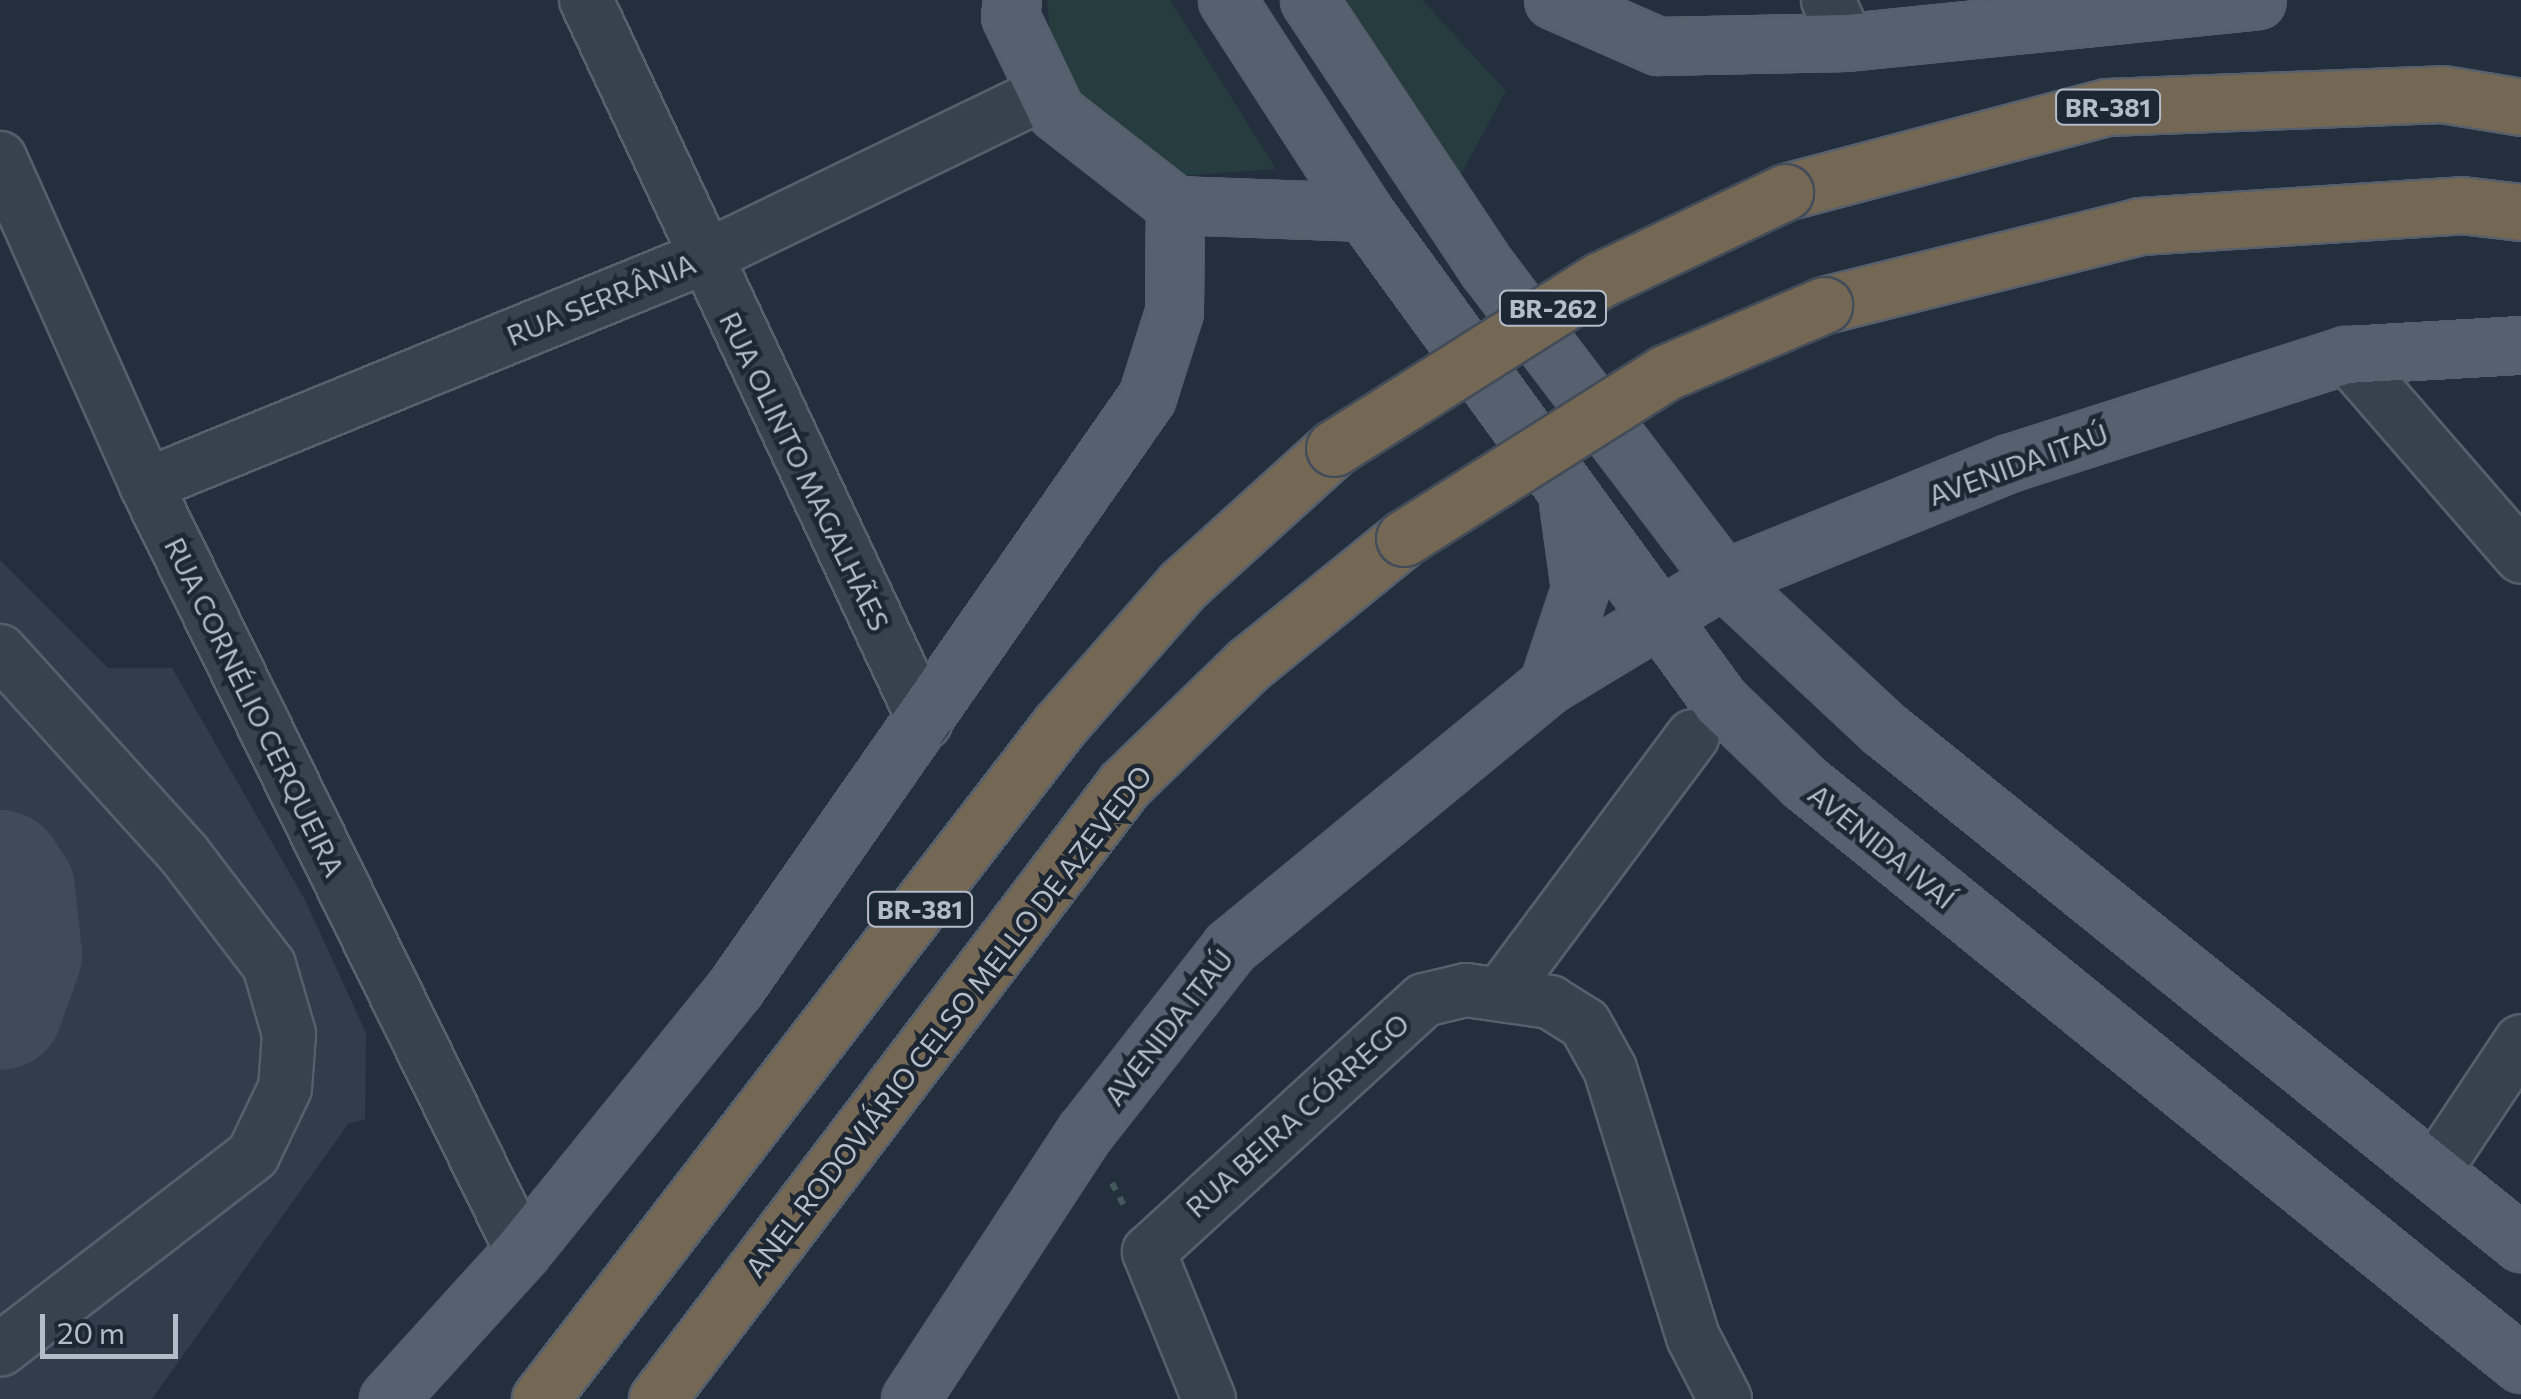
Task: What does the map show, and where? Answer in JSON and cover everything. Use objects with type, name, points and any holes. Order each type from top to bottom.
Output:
[{"type":"highway","name":"BR-381","points":[[1786,192],[2107,107],[2442,94],[2521,106]]},
{"type":"highway","name":"BR-262","points":[[1334,448],[1600,280],[1786,192]]},
{"type":"highway","name":"ANEL RODOVIÁRIO CELSO MELLO DE AZEVEDO","points":[[657,1399],[1124,785],[1248,664],[1404,538],[1668,372],[1824,305],[2140,226],[2462,206],[2521,212]]},
{"type":"highway","name":"BR-381","points":[[540,1399],[1059,726],[1183,585],[1334,448]]},
{"type":"main road","points":[[1012,0],[1010,16],[1056,112],[1175,205],[1364,212]]},
{"type":"main road","name":"AVENIDA IVAÍ","points":[[1226,0],[1364,212],[1720,700],[1804,783],[2521,1364]]},
{"type":"main road","points":[[1310,0],[1488,269],[1723,579],[1884,729],[2437,1167],[2521,1243]]},
{"type":"main road","points":[[1553,0],[1658,46],[1837,21],[2257,0]]},
{"type":"main road","points":[[388,1399],[522,1251],[735,988],[925,722],[1147,397],[1174,312],[1175,205]]},
{"type":"main road","name":"AVENIDA ITAÚ","points":[[910,1399],[1085,1132],[1230,947],[1548,685],[1723,579],[2009,463],[2346,355],[2521,345]]},
{"type":"main road","points":[[1548,685],[1580,589],[1565,490]]},
{"type":"street","name":"RUA OLINTO MAGALHÃES","points":[[586,0],[702,258],[925,722]]},
{"type":"street","name":"RUA SERRÂNIA","points":[[146,485],[702,258],[1047,92]]},
{"type":"street","name":"RUA CORNÉLIO CERQUEIRA","points":[[0,158],[146,485],[522,1251]]},
{"type":"street","points":[[2346,355],[2521,556]]},
{"type":"street","points":[[0,651],[184,854],[269,965],[290,1034],[285,1088],[253,1155],[0,1350]]},
{"type":"street","points":[[1502,992],[1693,736]]},
{"type":"street","name":"RUA BEIRA CÓRREGO","points":[[1148,1252],[1424,1000],[1502,992],[1550,1002],[1585,1024],[1610,1069],[1693,1337],[1725,1399]]},
{"type":"street","points":[[2437,1167],[2521,1041]]},
{"type":"street","points":[[1148,1252],[1209,1399]]},
{"type":"path","points":[[1085,1132],[1148,1252]]},
{"type":"shaded area","points":[[0,560],[108,668],[172,668],[305,900],[366,1033],[365,1120],[349,1123],[152,1399],[0,1399]]},
{"type":"green space","points":[[1047,0],[1170,0],[1276,169],[1178,176],[1054,85]]},
{"type":"green space","points":[[1339,0],[1422,0],[1506,91],[1455,185]]},
{"type":"taxiway","points":[[0,872],[12,890],[19,954],[0,1007]]}]
